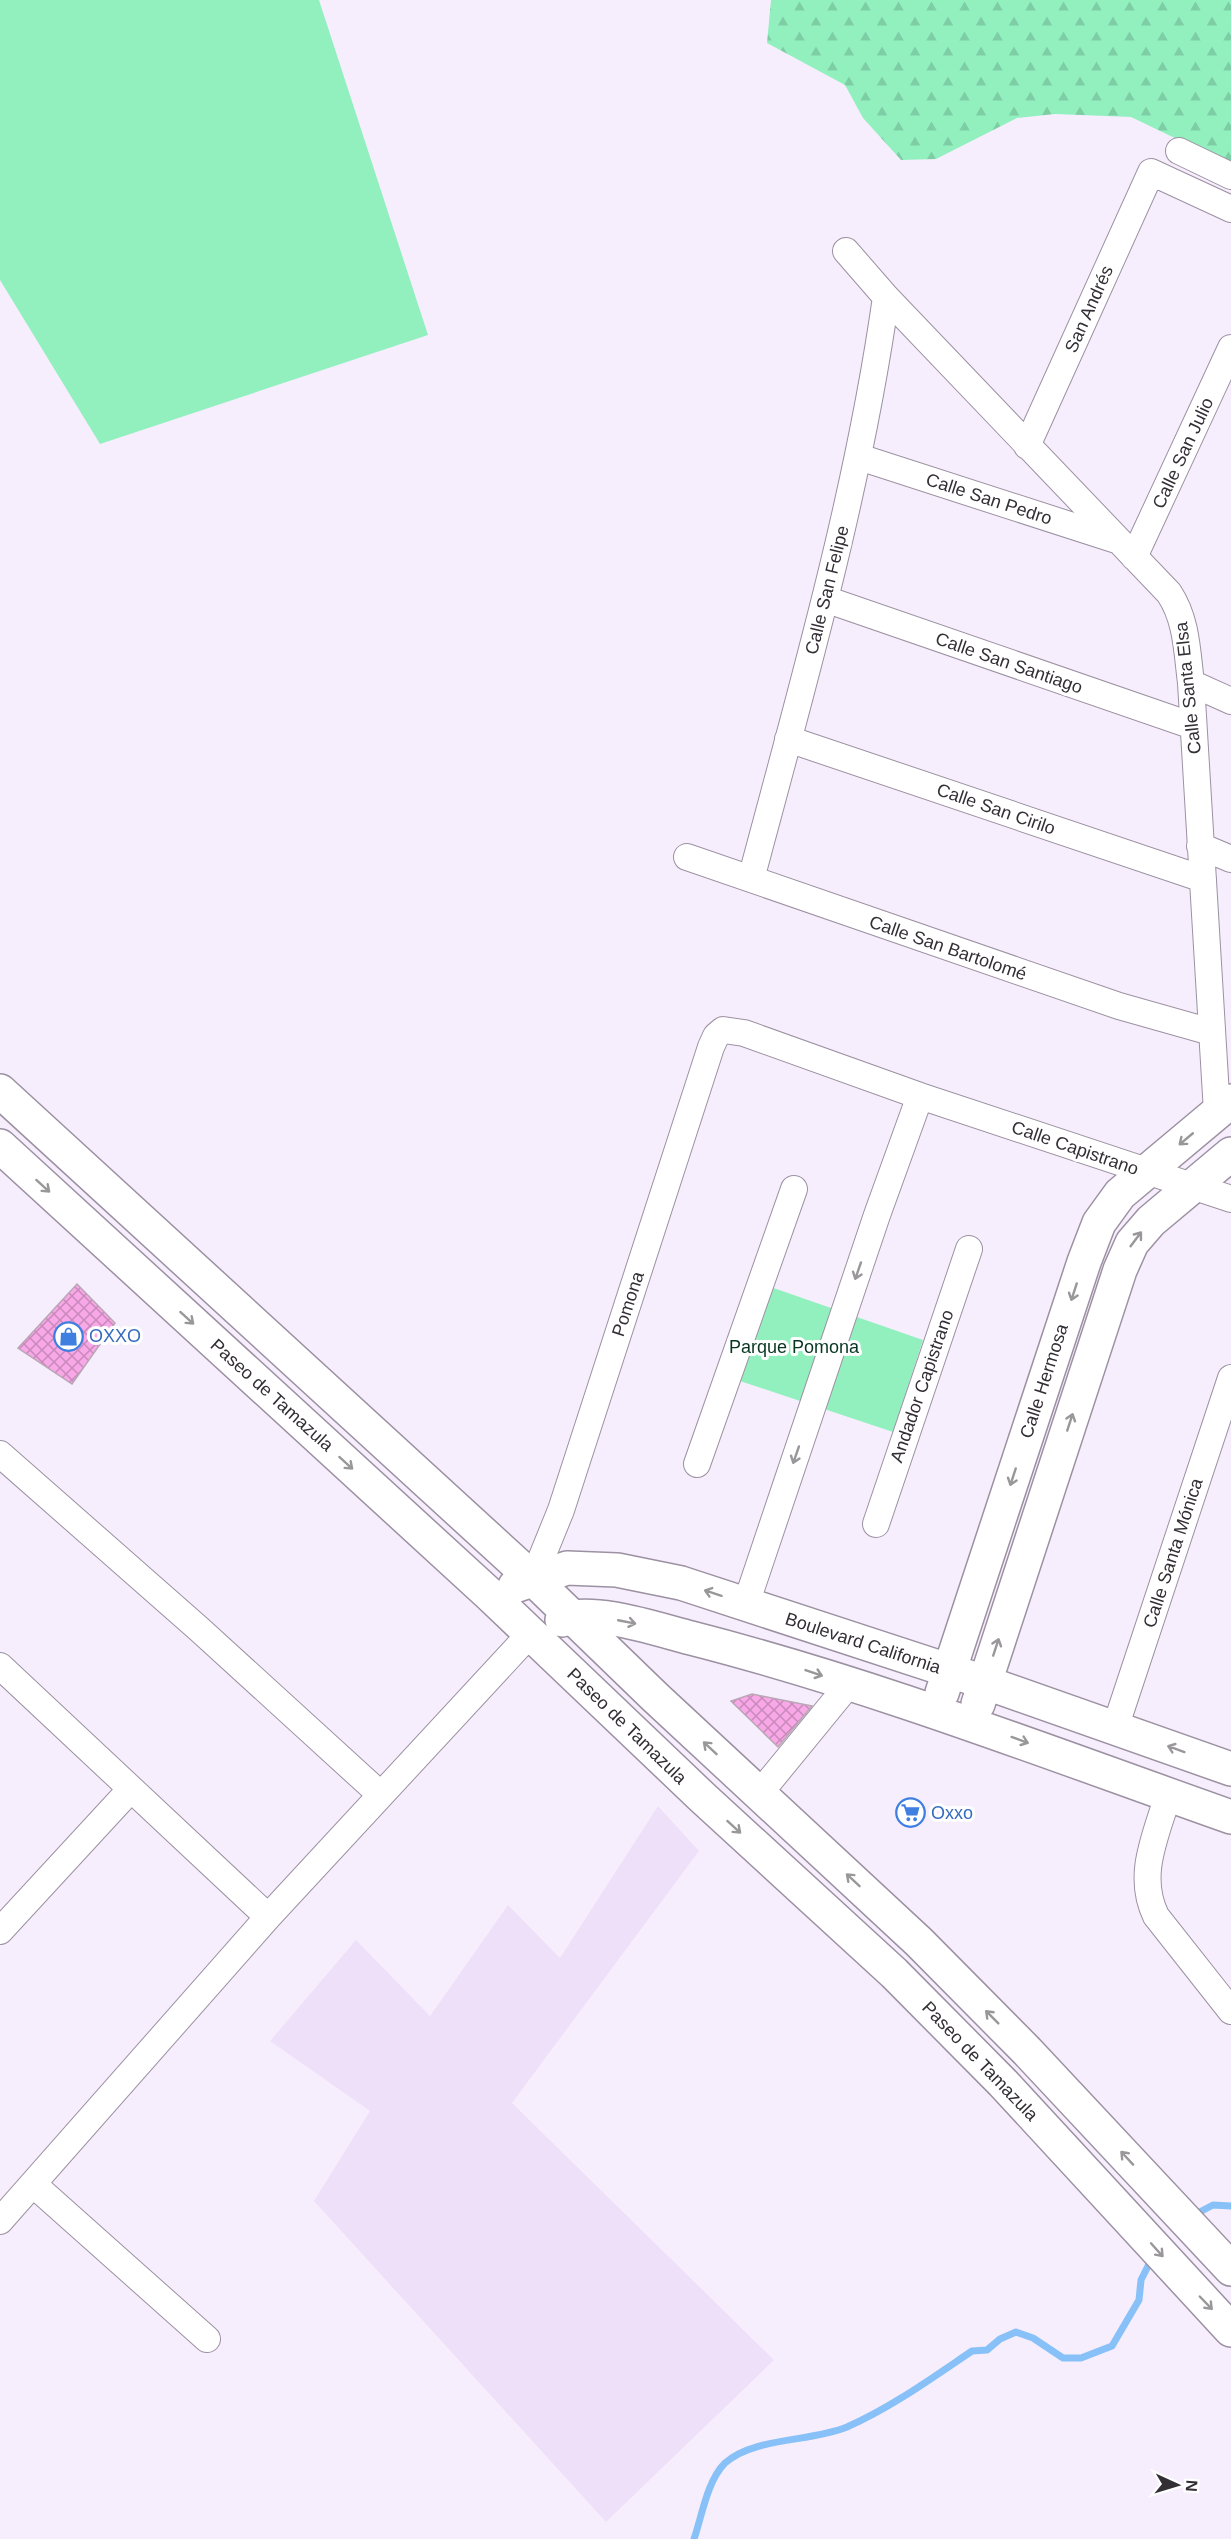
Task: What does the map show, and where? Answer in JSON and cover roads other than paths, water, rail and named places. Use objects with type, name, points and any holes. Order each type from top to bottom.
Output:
[{"type":"main road","points":[[0,1091],[533,1580],[919,1942],[1026,2051],[1221,2258]]},
{"type":"main road","name":"Calle Hermosa","points":[[936,1712],[1099,1223],[1120,1194],[1224,1107]]},
{"type":"main road","points":[[7,1153],[39,1128]]},
{"type":"main road","name":"Paseo de Tamazula","points":[[7,1153],[489,1594],[702,1797],[894,1973],[1003,2083],[1231,2330]]},
{"type":"main road","name":"Calle Hermosa","points":[[972,1723],[1120,1269],[1132,1243],[1151,1221],[1231,1154]]},
{"type":"main road","name":"Boulevard California","points":[[489,1594],[567,1568],[617,1570],[681,1583],[984,1682],[1231,1769]]},
{"type":"main road","points":[[530,1634],[571,1616],[622,1620],[769,1658],[972,1723],[1231,1816]]},
{"type":"street","points":[[1179,151],[1231,176]]},
{"type":"street","name":"San Andrés","points":[[1027,446],[1151,172],[1231,209]]},
{"type":"street","name":"Calle Santa Elsa","points":[[846,251],[886,297],[1126,549],[1177,606],[1183,620],[1191,683],[1211,1032],[1224,1107]]},
{"type":"street","name":"Calle San Felipe","points":[[751,879],[825,599],[859,457],[886,297]]},
{"type":"street","name":"Calle San Julio","points":[[1126,549],[1231,348]]},
{"type":"street","name":"Calle San Pedro","points":[[859,457],[1126,549]]},
{"type":"street","name":"Calle San Santiago","points":[[825,599],[1193,726]]},
{"type":"street","points":[[1191,683],[1229,696]]},
{"type":"street","name":"Calle San Cirilo","points":[[788,740],[1203,879]]},
{"type":"street","points":[[1200,846],[1231,859]]},
{"type":"street","name":"Calle San Bartolomé","points":[[687,857],[1119,1006],[1211,1032]]},
{"type":"street","name":"Calle Capistrano","points":[[723,1030],[744,1033],[920,1096],[1231,1199]]},
{"type":"street","name":"Pomona","points":[[533,1580],[561,1510],[711,1047],[716,1036],[723,1030]]},
{"type":"street","points":[[746,1604],[877,1215],[920,1096]]},
{"type":"street","points":[[697,1464],[794,1189]]},
{"type":"street","name":"Andador Capistrano","points":[[876,1524],[969,1249]]},
{"type":"street","name":"Calle Santa Mónica","points":[[1115,1728],[1231,1378]]},
{"type":"street","points":[[0,1454],[381,1795]]},
{"type":"street","points":[[0,2221],[268,1917],[530,1634]]},
{"type":"street","points":[[0,1666],[268,1917]]},
{"type":"street","points":[[759,1794],[849,1684]]},
{"type":"street","points":[[4,1919],[130,1790]]},
{"type":"street","points":[[1168,1795],[1145,1882],[1148,1898],[1156,1916],[1231,2011]]},
{"type":"street","points":[[33,2184],[207,2339]]},
{"type":"waterway","points":[[1194,2215],[1213,2205],[1231,2206]]},
{"type":"waterway","points":[[694,2539],[714,2479],[725,2463],[737,2455],[767,2444],[833,2432],[847,2427],[896,2401],[972,2351],[987,2350],[1000,2339],[1016,2332],[1033,2338],[1063,2358],[1081,2358],[1112,2346],[1139,2300],[1141,2280],[1153,2256]]},
{"type":"place","name":"OXXO","points":[[68,1336]]},
{"type":"place","name":"Oxxo","points":[[910,1813]]},
{"type":"park label","name":"Parque Pomona","points":[[794,1347]]}]
